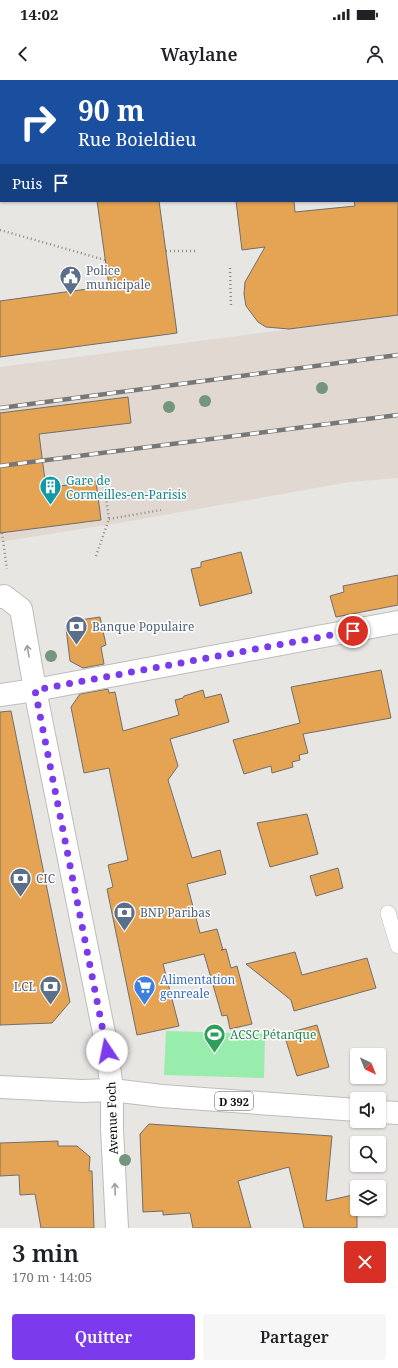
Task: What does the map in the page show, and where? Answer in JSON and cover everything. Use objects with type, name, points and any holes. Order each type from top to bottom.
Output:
[{"type":"street","name":"Avenue Foch","points":[[0,597],[4,596],[21,609],[35,690],[106,1043],[112,1090],[116,1228]]},
{"type":"street","points":[[0,695],[35,690],[398,622]]},
{"type":"street","name":"D 392","points":[[0,1087],[82,1091],[112,1090],[162,1096],[350,1109]]},
{"type":"street","points":[[386,1112],[398,1113]]},
{"type":"lane","points":[[388,914],[398,946]]},
{"type":"path","points":[[0,230],[105,260]]},
{"type":"path","points":[[166,251],[196,251]]},
{"type":"path","points":[[230,268],[231,308]]},
{"type":"path","points":[[96,556],[109,519],[105,492]]},
{"type":"path","points":[[109,519],[161,510]]},
{"type":"path","points":[[2,533],[7,569]]},
{"type":"shaded area","points":[[398,315],[398,478],[350,482],[125,522],[0,542],[0,367]]},
{"type":"green space","name":"ACSC Pétanque","points":[[166,1031],[265,1034],[264,1078],[164,1075]]},
{"type":"building","points":[[97,202],[159,202],[177,333],[0,357],[0,301],[109,286]]},
{"type":"building","points":[[236,202],[294,202],[295,212],[355,206],[354,202],[398,202],[398,315],[289,329],[266,327],[258,322],[246,306],[244,294],[245,282],[265,247],[242,250]]},
{"type":"building","points":[[128,397],[131,423],[39,434],[46,488],[96,481],[101,520],[0,533],[0,413]]},
{"type":"building","points":[[241,552],[252,593],[200,606],[191,569],[201,567],[201,562]]},
{"type":"building","points":[[398,575],[398,605],[336,617],[330,596],[344,592],[343,586]]},
{"type":"building","points":[[100,617],[106,645],[101,647],[104,664],[83,668],[70,661],[66,628],[73,621]]},
{"type":"building","points":[[381,670],[391,718],[303,734],[308,753],[299,755],[300,760],[292,762],[293,767],[272,773],[271,766],[244,774],[233,740],[300,723],[291,687]]},
{"type":"building","points":[[108,689],[109,693],[115,692],[123,731],[179,715],[175,700],[183,698],[184,696],[203,690],[205,698],[221,694],[229,722],[170,739],[178,766],[168,780],[192,858],[220,850],[226,874],[187,884],[200,933],[217,929],[223,950],[226,949],[231,968],[237,966],[252,1024],[230,1029],[227,1015],[222,1016],[204,954],[163,964],[179,1026],[137,1035],[107,889],[113,887],[108,865],[128,860],[109,768],[84,773],[71,707],[80,694]]},
{"type":"building","points":[[11,711],[70,1002],[52,1023],[0,1025],[0,712]]},
{"type":"building","points":[[307,814],[318,854],[270,867],[257,823]]},
{"type":"building","points":[[338,868],[343,888],[316,896],[310,876]]},
{"type":"building","points":[[295,952],[302,975],[367,958],[376,988],[294,1011],[291,1000],[246,964]]},
{"type":"building","points":[[317,1025],[329,1067],[297,1076],[284,1034]]},
{"type":"building","points":[[149,1124],[332,1136],[326,1201],[350,1196],[350,1216],[357,1216],[357,1228],[304,1228],[289,1167],[238,1181],[251,1228],[193,1228],[190,1213],[163,1215],[163,1211],[143,1212],[140,1134]]},
{"type":"building","points":[[58,1141],[58,1146],[77,1146],[90,1157],[89,1171],[92,1171],[94,1228],[41,1228],[35,1194],[20,1195],[19,1175],[0,1176],[0,1143]]},
{"type":"railway","points":[[0,408],[398,355]]},
{"type":"railway","points":[[0,466],[398,415]]},
{"type":"place","name":"Police municipale","points":[[70,296]]},
{"type":"place","name":"Gare de Cormeilles-en-Parisis","points":[[50,506]]},
{"type":"place","name":"Banque Populaire","points":[[77,646]]},
{"type":"place","name":"CIC","points":[[20,898]]},
{"type":"place","name":"BNP Paribas","points":[[124,932]]},
{"type":"place","name":"LCL","points":[[51,1006]]},
{"type":"place","name":"Alimentation genreale","points":[[145,1006]]},
{"type":"place","name":"ACSC Pétanque","points":[[215,1054]]},
{"type":"route","points":[[107,1051],[35,690],[353,631]]}]
